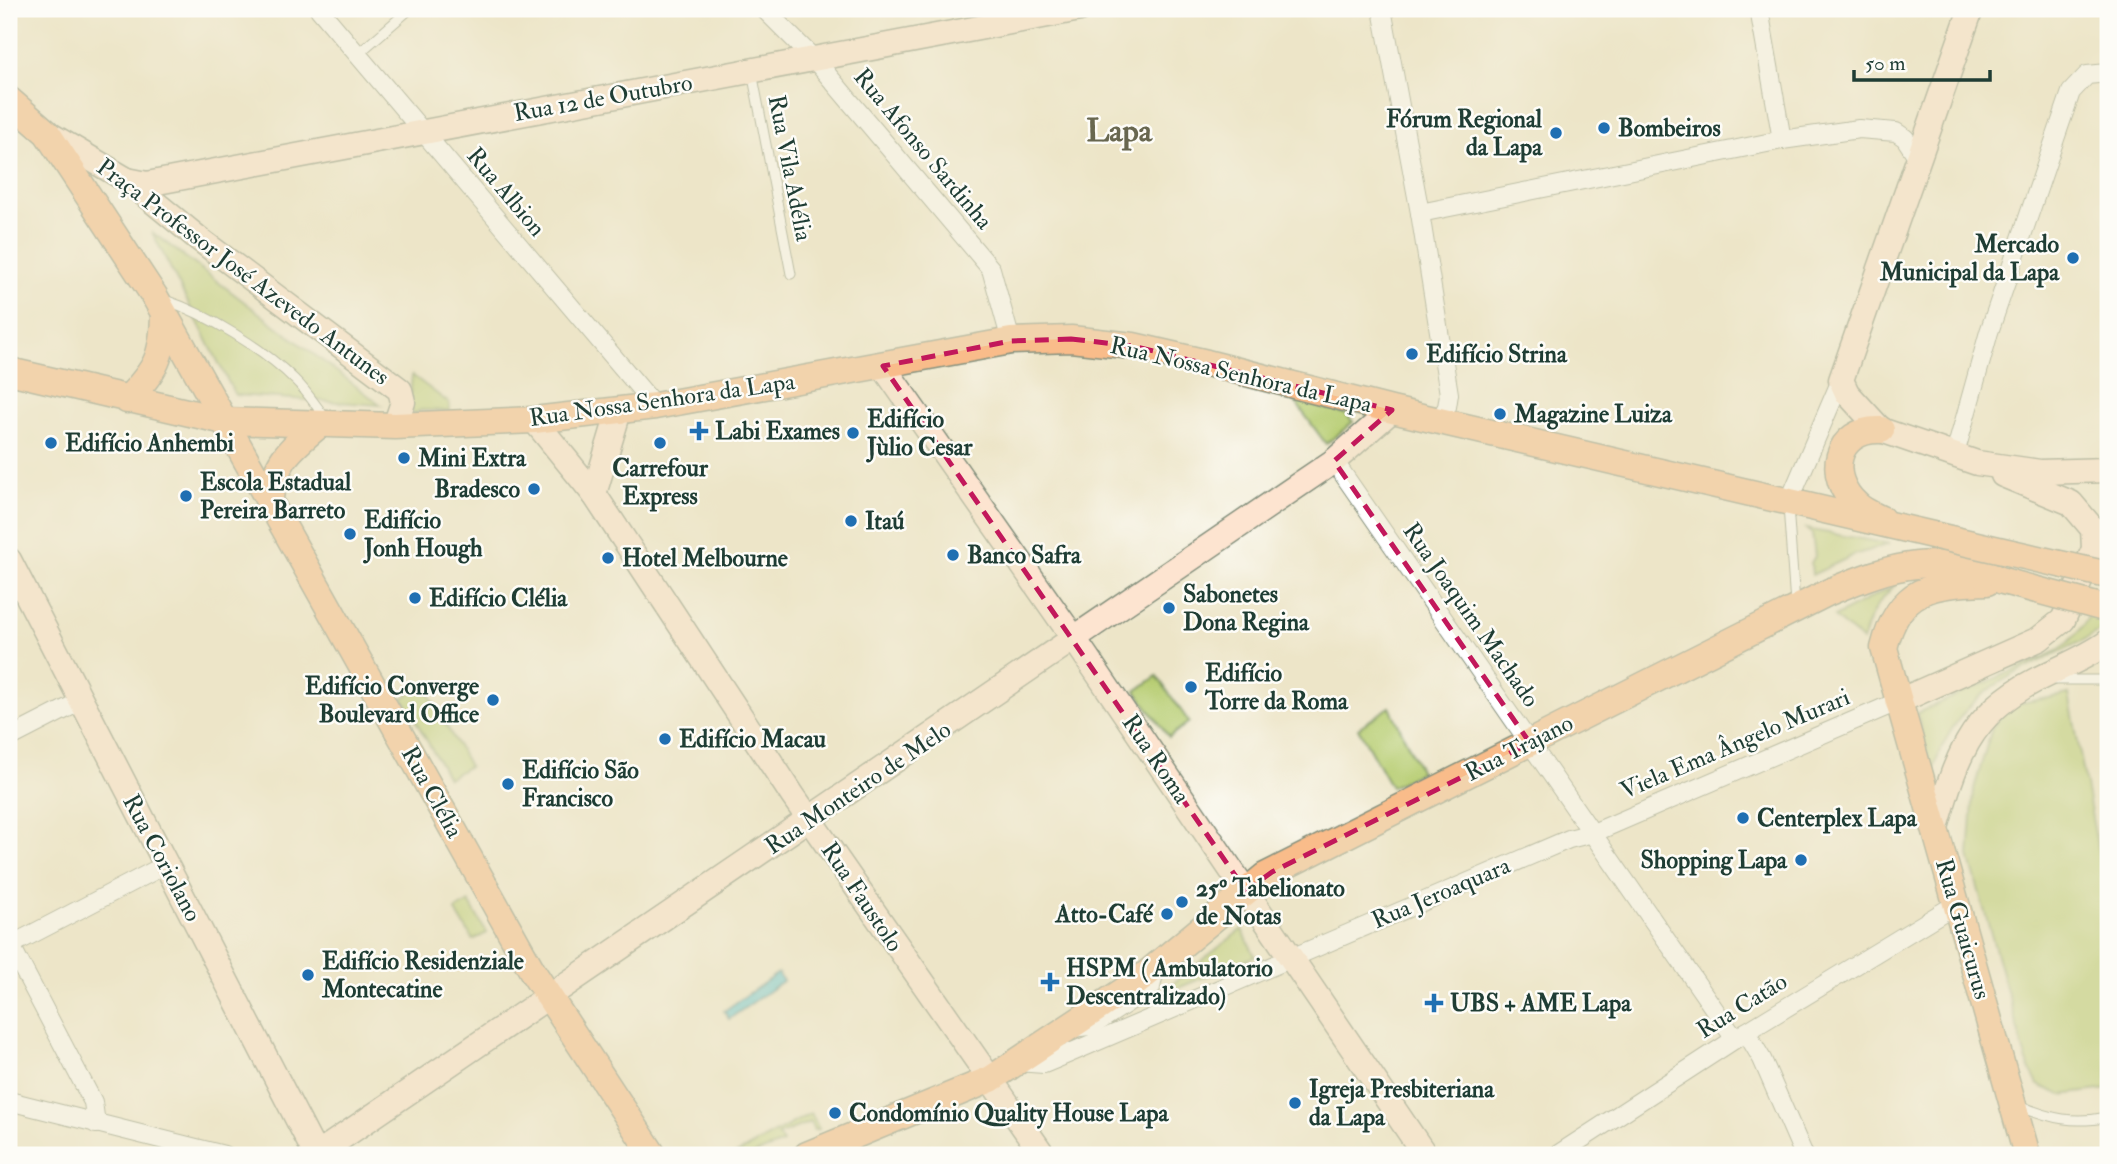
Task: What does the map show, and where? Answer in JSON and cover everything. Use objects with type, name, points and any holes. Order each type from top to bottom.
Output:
[{"type":"main road","points":[[9,100],[47,133]]},
{"type":"main road","name":"Praça Professor José Azevedo Antunes","points":[[47,133],[160,306],[225,421],[395,426]]},
{"type":"main road","points":[[127,400],[148,378],[160,357],[160,306]]},
{"type":"main road","name":"Rua Nossa Senhora da Lapa","points":[[395,426],[534,421],[619,411],[883,366],[1011,341],[1071,340],[1133,346],[1788,504],[2108,575]]},
{"type":"main road","points":[[9,371],[225,421]]},
{"type":"main road","name":"Rua Clélia","points":[[225,421],[269,504],[548,996],[653,1155]]},
{"type":"main road","points":[[269,504],[272,480],[279,462],[325,425]]},
{"type":"main road","points":[[1881,430],[1863,429],[1852,437],[1840,455],[1839,475],[1857,505],[1894,527]]},
{"type":"main road","name":"Rua Trajano","points":[[1246,891],[1272,872],[1855,581],[1907,564],[1972,568],[2003,581]]},
{"type":"main road","points":[[2003,581],[2108,609]]},
{"type":"main road","name":"Rua Guaicurus","points":[[2003,581],[1944,584],[1917,595],[1899,609],[1891,622],[1884,648],[1897,702],[2027,1155]]},
{"type":"main road","points":[[807,1155],[991,1079],[1161,962],[1246,891]]},
{"type":"street","name":"Rua Albion","points":[[319,9],[655,406]]},
{"type":"street","name":"Rua Afonso Sardinha","points":[[764,9],[815,60],[991,269],[1011,341]]},
{"type":"street","points":[[1382,9],[1420,213],[1449,394],[1447,407],[1439,421]]},
{"type":"street","points":[[1759,9],[1782,140]]},
{"type":"street","points":[[1788,504],[1841,380],[1971,9]]},
{"type":"street","name":"Rua 12 de Outubro","points":[[127,180],[147,184],[1069,10]]},
{"type":"street","points":[[1966,459],[1989,332],[2071,92],[2087,75],[2108,73]]},
{"type":"street","points":[[1420,213],[1782,140],[1859,129],[1896,132],[1905,138],[1920,160]]},
{"type":"street","name":"Praça Professor José Azevedo Antunes","points":[[47,133],[127,180],[200,239],[400,390],[403,402],[395,426]]},
{"type":"street","name":"Rua Roma","points":[[883,366],[1075,640],[1425,1155]]},
{"type":"street","points":[[1841,380],[1847,393],[1881,430],[1966,459],[2071,503],[2090,522],[2095,539],[2094,549],[2063,620],[2039,639],[1897,702]]},
{"type":"street","name":"Rua Monteiro de Melo","points":[[316,1155],[810,821],[1334,461],[1392,410]]},
{"type":"street","points":[[594,494],[619,411]]},
{"type":"street","name":"Rua Faustolo","points":[[534,421],[594,494],[810,821],[1043,1155]]},
{"type":"street","points":[[1966,459],[2040,472],[2107,471]]},
{"type":"street","name":"Rua Joaquim Machado","points":[[1334,461],[1593,833],[1740,1035],[1762,1059],[1804,1155]]},
{"type":"street","name":"Rua Coriolano","points":[[9,560],[316,1155]]},
{"type":"street","points":[[1935,831],[1953,766],[1971,734],[1990,710],[2039,679],[2094,652],[2108,642]]},
{"type":"street","points":[[9,738],[81,701]]},
{"type":"street","name":"Viela Ema Ângelo Murari","points":[[1593,833],[1897,702]]},
{"type":"street","name":"Rua Jeroaquara","points":[[1017,1062],[1044,1064],[1569,839],[1593,833]]},
{"type":"street","points":[[96,1124],[93,1102],[10,944],[165,865]]},
{"type":"street","name":"Rua Catão","points":[[1557,1155],[1740,1035],[1956,904]]},
{"type":"street","points":[[9,1101],[224,1155]]},
{"type":"lane","points":[[358,54],[410,9]]},
{"type":"lane","name":"Rua Vila Adélia","points":[[752,70],[791,274]]},
{"type":"lane","points":[[160,306],[189,309],[250,346],[295,379],[325,425]]},
{"type":"lane","points":[[1788,504],[1796,609]]},
{"type":"lane","points":[[2039,679],[2068,682],[2106,681],[2108,702]]},
{"type":"lane","points":[[2013,1103],[2052,1117],[2082,1123],[2108,1117]]},
{"type":"highlighted area","points":[[1071,339],[1133,346],[1392,410],[1334,461],[1530,743],[1272,872],[1246,891],[883,366],[1011,341]]},
{"type":"green space","points":[[152,232],[381,405],[235,395]]},
{"type":"green space","points":[[412,375],[449,403],[450,411],[421,410],[414,414],[409,408]]},
{"type":"green space","points":[[1294,400],[1346,414],[1353,422],[1326,444]]},
{"type":"green space","points":[[1806,529],[1889,544],[1854,555],[1812,575],[1811,563],[1815,556],[1812,534]]},
{"type":"green space","points":[[2108,557],[2106,626],[2015,673],[1980,697],[1952,728],[1932,774],[1917,713],[2055,652],[2068,643],[2078,633],[2091,610]]},
{"type":"green space","points":[[1895,585],[1874,610],[1863,641],[1834,617]]},
{"type":"green space","points":[[1157,676],[1189,722],[1169,737],[1136,691]]},
{"type":"green space","points":[[424,685],[469,766],[448,778],[403,698]]},
{"type":"green space","points":[[2069,694],[2108,904],[2108,1089],[2061,1095],[2038,1085],[2027,1062],[1969,856],[1974,789],[1992,728],[2010,705]]},
{"type":"green space","points":[[1390,707],[1421,772],[1391,787],[1358,728]]},
{"type":"green space","points":[[469,902],[487,933],[473,940],[455,910]]},
{"type":"green space","points":[[1242,929],[1255,956],[1166,993],[1167,988]]},
{"type":"green space","points":[[811,1113],[819,1129],[814,1130],[810,1122],[778,1135],[783,1143],[752,1155],[735,1155]]},
{"type":"water","points":[[778,973],[783,981],[729,1019],[724,1011]]},
{"type":"place","name":"Bombeiros","points":[[1604,128]]},
{"type":"place","name":"Fórum Regional da Lapa","points":[[1556,133]]},
{"type":"place","name":"Mercado Municipal da Lapa","points":[[2073,258]]},
{"type":"place","name":"Edifício Strina","points":[[1412,354]]},
{"type":"place","name":"Magazine Luiza","points":[[1500,414]]},
{"type":"place","name":"Labi Exames","points":[[699,431]]},
{"type":"place","name":"Edifício Jùlio Cesar","points":[[853,433]]},
{"type":"place","name":"Edifício Anhembi","points":[[51,443]]},
{"type":"place","name":"Carrefour Express","points":[[660,443]]},
{"type":"place","name":"Mini Extra","points":[[404,458]]},
{"type":"place","name":"Bradesco","points":[[534,489]]},
{"type":"place","name":"Escola Estadual Pereira Barreto","points":[[186,496]]},
{"type":"place","name":"Itaú","points":[[851,521]]},
{"type":"place","name":"Edifício Jonh Hough","points":[[350,534]]},
{"type":"place","name":"Banco Safra","points":[[953,555]]},
{"type":"place","name":"Hotel Melbourne","points":[[608,558]]},
{"type":"place","name":"Edifício Clélia","points":[[415,598]]},
{"type":"place","name":"Sabonetes Dona Regina","points":[[1169,608]]},
{"type":"place","name":"Edifício Torre da Roma","points":[[1191,687]]},
{"type":"place","name":"Edifício Converge Boulevard Office","points":[[493,700]]},
{"type":"place","name":"Edifício Macau","points":[[665,739]]},
{"type":"place","name":"Edifício São Francisco","points":[[508,784]]},
{"type":"place","name":"Centerplex Lapa","points":[[1743,818]]},
{"type":"place","name":"Shopping Lapa","points":[[1801,860]]},
{"type":"place","name":"25º Tabelionato de Notas","points":[[1182,902]]},
{"type":"place","name":"Atto-Café","points":[[1167,914]]},
{"type":"place","name":"Edifício Residenziale Montecatine","points":[[308,975]]},
{"type":"place","name":"HSPM ( Ambulatorio Descentralizado)","points":[[1050,982]]},
{"type":"place","name":"UBS + AME Lapa","points":[[1434,1003]]},
{"type":"place","name":"Igreja Presbiteriana da Lapa","points":[[1295,1103]]},
{"type":"place","name":"Condomínio Quality House Lapa","points":[[835,1113]]},
{"type":"district","name":"Lapa","points":[[1119,131]]}]
